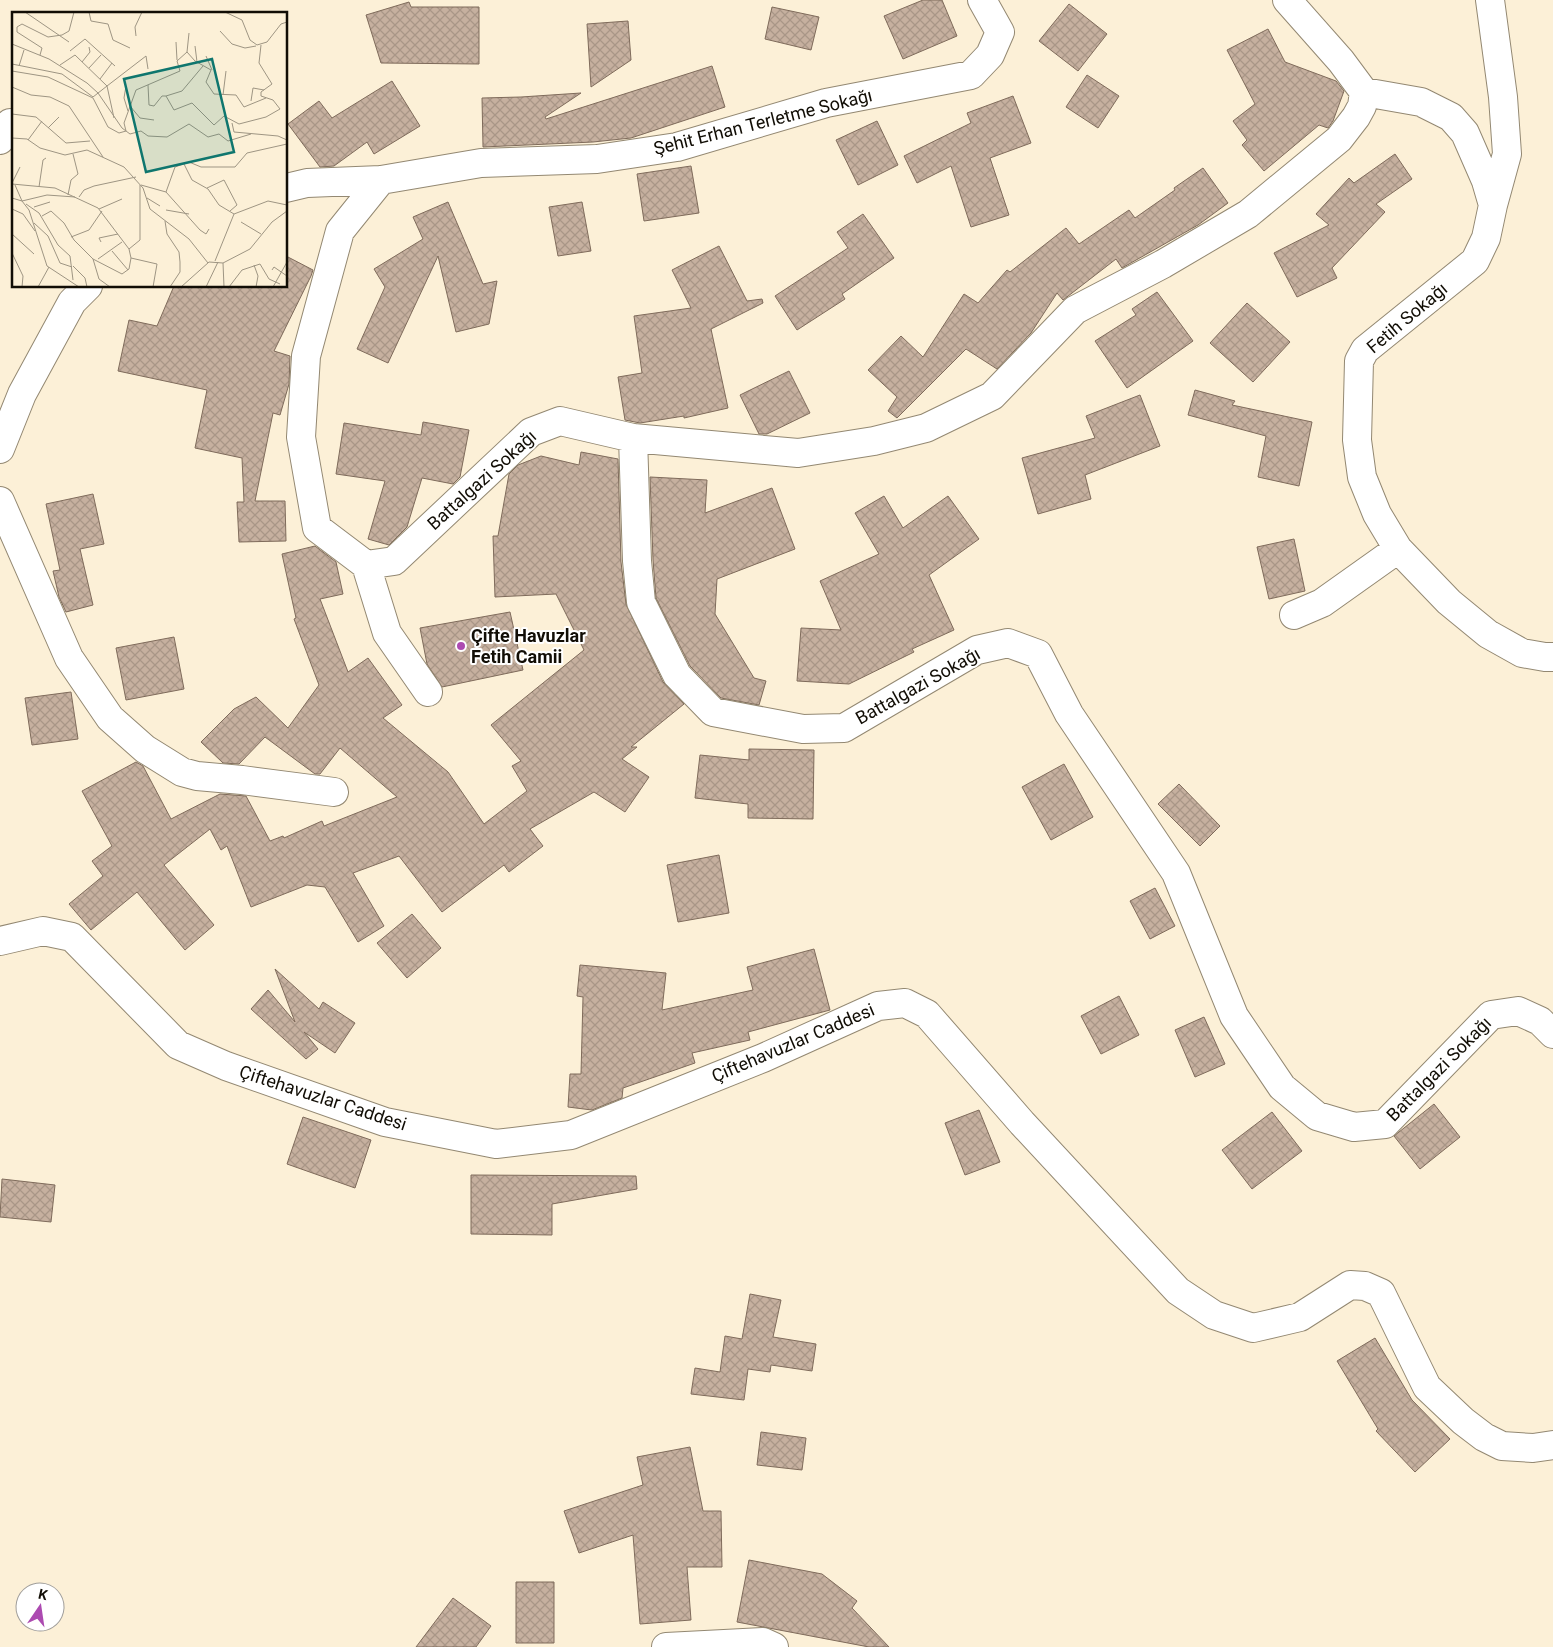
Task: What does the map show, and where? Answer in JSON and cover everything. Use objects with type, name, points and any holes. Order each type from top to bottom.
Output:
[{"type":"street","name":"Şehit Erhan Terletme Sokağı","points":[[288,188],[307,184],[381,180],[481,163],[597,159],[677,147],[826,103],[971,74],[990,55],[1000,32],[982,0]]},
{"type":"street","points":[[634,438],[798,453],[874,441],[926,428],[992,396],[1075,310],[1163,264],[1248,214],[1339,139],[1356,117],[1362,106],[1364,92],[1341,61],[1287,0]]},
{"type":"street","points":[[1490,0],[1503,97],[1507,154],[1492,205]]},
{"type":"street","name":"Fetih Sokağı","points":[[1364,92],[1422,102],[1450,117],[1465,133],[1486,180],[1492,205],[1486,238],[1475,261],[1365,350],[1359,361],[1357,440],[1362,476],[1377,514],[1398,549],[1449,602],[1488,634],[1522,653],[1553,657]]},
{"type":"street","points":[[381,180],[340,231],[306,356],[301,437],[316,528],[366,566],[387,633],[428,692]]},
{"type":"street","points":[[0,449],[22,394],[72,302],[86,288]]},
{"type":"street","name":"Battalgazi Sokağı","points":[[366,566],[394,561],[531,432],[560,421],[634,438],[641,602],[677,675],[713,712],[803,729],[844,728],[977,650],[1008,643],[1038,654],[1069,714],[1176,872],[1234,1016],[1282,1087],[1317,1116],[1354,1127],[1385,1124],[1491,1015],[1518,1011],[1540,1021],[1553,1034]]},
{"type":"street","points":[[0,501],[69,658],[110,718],[145,749],[182,772],[197,776],[334,792]]},
{"type":"street","points":[[1294,615],[1322,602],[1398,549]]},
{"type":"street","name":"Çiftehavuzlar Caddesi","points":[[0,942],[43,931],[72,937],[178,1045],[226,1066],[385,1122],[496,1144],[571,1135],[764,1058],[878,1006],[905,1003],[928,1014],[1022,1123],[1178,1292],[1214,1315],[1253,1328],[1300,1317],[1350,1285],[1365,1286],[1381,1294],[1428,1387],[1463,1421],[1484,1437],[1502,1446],[1533,1448],[1553,1446]]},
{"type":"street","points":[[667,1647],[763,1642],[774,1647]]},
{"type":"building","points":[[923,0],[942,0],[957,36],[903,59],[884,16]]},
{"type":"building","points":[[409,2],[411,7],[479,7],[479,64],[381,63],[366,15]]},
{"type":"building","points":[[1069,4],[1107,34],[1078,71],[1039,41]]},
{"type":"building","points":[[772,7],[819,17],[811,50],[765,39]]},
{"type":"building","points":[[628,21],[631,60],[591,87],[587,24]]},
{"type":"building","points":[[1268,29],[1285,62],[1336,81],[1344,91],[1333,121],[1328,128],[1319,125],[1264,171],[1242,145],[1247,140],[1233,121],[1255,104],[1227,50]]},
{"type":"building","points":[[712,66],[725,107],[631,138],[593,142],[483,147],[482,98],[581,93],[545,117],[546,119]]},
{"type":"building","points":[[1087,75],[1119,96],[1098,128],[1066,107]]},
{"type":"building","points":[[392,81],[420,126],[374,154],[367,142],[334,166],[320,167],[288,124],[319,101],[332,118]]},
{"type":"building","points":[[1013,96],[1031,143],[990,158],[1009,215],[971,227],[951,166],[917,183],[904,156],[971,123],[967,113]]},
{"type":"building","points":[[877,121],[898,165],[858,185],[836,140]]},
{"type":"building","points":[[1395,154],[1412,179],[1376,204],[1385,212],[1332,268],[1337,278],[1297,297],[1274,253],[1329,225],[1316,214],[1349,178],[1354,183]]},
{"type":"building","points":[[691,166],[699,213],[644,221],[637,174]]},
{"type":"building","points":[[1203,168],[1228,203],[1198,225],[1122,268],[1116,259],[1063,300],[1057,293],[1031,333],[997,369],[966,349],[897,418],[888,411],[897,397],[868,370],[901,336],[923,357],[964,294],[978,303],[1007,270],[1010,272],[1066,228],[1079,244],[1129,210],[1135,218]]},
{"type":"building","points":[[448,202],[483,284],[497,281],[489,324],[456,332],[438,256],[388,363],[357,349],[385,287],[374,269],[423,239],[413,217]]},
{"type":"building","points":[[582,202],[591,251],[558,256],[549,207]]},
{"type":"building","points":[[863,214],[894,258],[842,294],[845,299],[797,330],[775,296],[848,248],[837,232]]},
{"type":"building","points":[[719,246],[747,301],[762,299],[763,303],[711,329],[728,408],[684,418],[684,416],[640,423],[625,420],[618,377],[642,373],[634,316],[691,308],[672,270]]},
{"type":"building","points":[[288,257],[313,270],[274,351],[290,356],[289,384],[280,415],[273,413],[255,501],[285,501],[286,541],[239,542],[237,502],[244,502],[242,458],[195,448],[207,390],[118,371],[129,320],[157,326],[173,288],[288,288]]},
{"type":"building","points":[[1157,292],[1193,341],[1127,388],[1095,341],[1136,315],[1132,309]]},
{"type":"building","points":[[1247,303],[1290,342],[1253,382],[1210,343]]},
{"type":"building","points":[[789,371],[810,413],[767,434],[759,434],[740,395]]},
{"type":"building","points":[[1195,390],[1235,401],[1232,405],[1312,422],[1299,486],[1258,477],[1266,436],[1188,415]]},
{"type":"building","points":[[1140,395],[1160,446],[1085,475],[1091,499],[1038,514],[1022,458],[1095,438],[1086,416]]},
{"type":"building","points":[[423,422],[469,430],[460,477],[453,484],[422,478],[407,527],[389,545],[368,539],[385,481],[336,474],[344,423],[421,435]]},
{"type":"building","points":[[581,452],[618,459],[621,562],[626,604],[663,682],[684,704],[631,747],[637,747],[622,759],[649,777],[625,812],[594,792],[530,829],[543,846],[509,872],[504,865],[442,912],[399,856],[353,873],[384,926],[358,942],[325,887],[307,885],[251,907],[227,846],[221,850],[210,829],[164,865],[214,925],[185,950],[137,892],[91,930],[69,904],[103,876],[92,861],[112,846],[82,791],[136,762],[143,766],[171,819],[220,794],[246,796],[270,841],[283,836],[284,838],[322,821],[324,826],[397,797],[340,748],[320,774],[315,774],[265,737],[239,764],[223,763],[201,742],[234,709],[256,697],[288,728],[319,685],[294,619],[296,618],[282,554],[315,546],[336,562],[343,594],[320,599],[348,672],[368,658],[402,705],[383,718],[448,772],[484,824],[527,791],[512,766],[521,761],[491,725],[584,650],[556,594],[495,597],[493,536],[498,536],[509,474],[518,465],[541,456],[579,465]]},
{"type":"building","points":[[650,477],[707,480],[705,513],[772,488],[795,549],[717,579],[715,614],[754,678],[766,681],[759,705],[721,698],[690,666],[656,598]]},
{"type":"building","points":[[93,494],[104,544],[80,549],[93,605],[66,612],[59,597],[53,571],[60,570],[46,504]]},
{"type":"building","points":[[884,496],[903,528],[948,496],[979,539],[929,575],[954,630],[912,649],[914,652],[849,684],[797,681],[801,628],[841,630],[820,581],[879,554],[855,513]]},
{"type":"building","points":[[1294,539],[1305,591],[1269,599],[1257,547]]},
{"type":"building","name":"Çifte Havuzlar Fetih Camii","points":[[510,612],[523,670],[442,687],[427,664],[420,628]]},
{"type":"building","points":[[174,637],[184,689],[126,700],[116,648]]},
{"type":"building","points":[[71,692],[78,739],[32,745],[25,698]]},
{"type":"building","points":[[749,749],[814,750],[813,819],[748,818],[748,804],[695,798],[700,755],[749,760]]},
{"type":"building","points":[[1064,764],[1093,817],[1051,840],[1022,787]]},
{"type":"building","points":[[1179,784],[1220,826],[1200,846],[1158,804]]},
{"type":"building","points":[[719,855],[729,913],[678,922],[667,865]]},
{"type":"building","points":[[1155,888],[1175,926],[1150,939],[1130,901]]},
{"type":"building","points":[[412,914],[441,948],[407,978],[377,943]]},
{"type":"building","points":[[814,949],[830,1010],[748,1032],[750,1040],[692,1053],[695,1063],[623,1088],[622,1098],[592,1110],[568,1107],[570,1074],[581,1074],[583,997],[577,996],[580,965],[666,973],[662,1010],[753,990],[747,967]]},
{"type":"building","points":[[275,969],[319,1009],[323,1002],[355,1023],[335,1053],[304,1032],[318,1049],[306,1059],[251,1009],[268,990],[295,1022]]},
{"type":"building","points":[[1119,996],[1139,1035],[1101,1054],[1081,1016]]},
{"type":"building","points":[[1204,1017],[1225,1064],[1195,1077],[1175,1030]]},
{"type":"building","points":[[1434,1104],[1460,1137],[1420,1169],[1394,1136]]},
{"type":"building","points":[[979,1110],[1000,1162],[965,1175],[945,1123]]},
{"type":"building","points":[[1272,1112],[1302,1151],[1252,1189],[1222,1150]]},
{"type":"building","points":[[303,1117],[371,1140],[355,1188],[287,1164]]},
{"type":"building","points":[[471,1175],[636,1176],[637,1189],[552,1204],[552,1235],[471,1234]]},
{"type":"building","points":[[2,1179],[55,1185],[51,1222],[0,1217]]},
{"type":"building","points":[[750,1294],[781,1300],[773,1337],[816,1344],[812,1371],[771,1365],[770,1372],[748,1369],[744,1400],[691,1394],[695,1368],[720,1372],[725,1336],[742,1339]]},
{"type":"building","points":[[1375,1338],[1412,1400],[1450,1439],[1415,1472],[1376,1431],[1378,1429],[1337,1361]]},
{"type":"building","points":[[761,1432],[806,1438],[802,1470],[757,1465]]},
{"type":"building","points":[[690,1447],[703,1511],[721,1511],[722,1567],[687,1567],[691,1620],[640,1624],[633,1535],[579,1553],[564,1511],[643,1485],[637,1457]]},
{"type":"building","points":[[749,1560],[822,1574],[857,1601],[852,1608],[889,1647],[869,1647],[737,1622]]},
{"type":"building","points":[[516,1582],[554,1582],[554,1643],[516,1643]]},
{"type":"building","points":[[453,1598],[491,1626],[476,1647],[416,1647]]},
{"type":"place","name":"Çifte Havuzlar Fetih Camii","points":[[461,646]]}]
